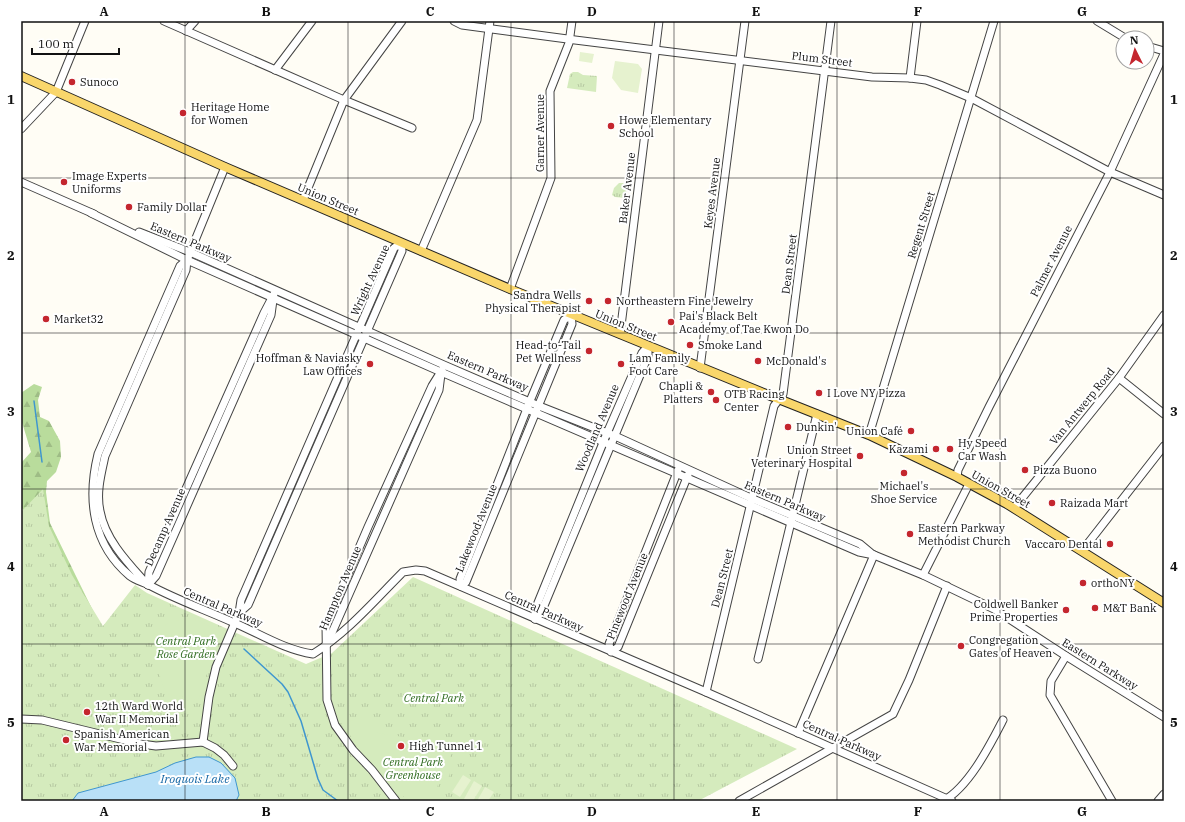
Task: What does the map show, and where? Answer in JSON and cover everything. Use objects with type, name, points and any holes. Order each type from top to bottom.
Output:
[{"type":"main road","name":"Union Street","points":[[21,76],[225,167],[571,315],[778,400],[869,435],[957,477],[1014,508],[1164,603]]},
{"type":"street","points":[[21,129],[56,92],[85,21]]},
{"type":"street","points":[[164,21],[344,100],[412,128]]},
{"type":"street","points":[[186,31],[195,21]]},
{"type":"street","points":[[276,70],[312,21]]},
{"type":"street","points":[[303,200],[344,100],[402,21]]},
{"type":"street","name":"Plum Street","points":[[454,21],[462,25],[490,25],[570,40],[872,77],[926,80],[971,98],[1110,172],[1164,195]]},
{"type":"street","name":"Garner Avenue","points":[[510,289],[550,183],[550,92],[570,40],[572,21]]},
{"type":"street","name":"Baker Avenue","points":[[620,334],[654,50],[659,21]]},
{"type":"street","name":"Keyes Avenue","points":[[700,368],[745,21]]},
{"type":"street","name":"Dean Street","points":[[706,692],[774,406],[783,394],[831,21]]},
{"type":"street","points":[[910,78],[917,21]]},
{"type":"street","name":"Regent Street","points":[[869,435],[994,21]]},
{"type":"street","points":[[1097,21],[1115,32]]},
{"type":"street","points":[[421,251],[477,120],[490,25]]},
{"type":"street","name":"Palmer Avenue","points":[[957,477],[958,470],[989,407],[1110,172],[1164,54]]},
{"type":"street","name":"Central Parkway","points":[[225,167],[190,252],[186,270],[105,456],[100,475],[100,512],[105,528],[124,558],[148,585],[299,652],[314,654],[345,631],[403,572],[416,570],[425,571],[706,692],[948,800]]},
{"type":"street","name":"Eastern Parkway","points":[[21,182],[91,213],[187,260],[360,327],[366,334],[441,372],[529,405]]},
{"type":"street","name":"Eastern Parkway","points":[[91,213],[190,252],[357,334],[366,334],[444,365],[603,442],[677,474],[688,474]]},
{"type":"street","name":"Wright Avenue","points":[[203,742],[213,678],[239,613],[241,600],[394,248],[401,243],[402,251],[248,605],[239,613]]},
{"type":"street","name":"Decamp Avenue","points":[[148,585],[149,572],[152,565],[264,313],[274,294]]},
{"type":"street","name":"Lakewood Avenue","points":[[571,315],[572,324],[466,582],[461,586],[460,579],[529,405],[564,320],[571,315]]},
{"type":"street","name":"Van Antwerp Road","points":[[1014,508],[1119,378],[1164,315]]},
{"type":"street","name":"Woodland Avenue","points":[[535,619],[535,610],[606,433],[642,353],[648,346]]},
{"type":"street","name":"Woodland Avenue","points":[[535,619],[541,613],[615,436],[648,356],[648,346]]},
{"type":"street","points":[[549,357],[557,360]]},
{"type":"street","name":"Hampton Avenue","points":[[326,646],[439,390],[441,372],[444,365]]},
{"type":"street","points":[[1119,378],[1164,414]]},
{"type":"street","name":"Eastern Parkway","points":[[537,409],[615,436],[680,466],[688,474],[792,520],[859,552],[874,555],[924,574],[994,609],[1164,717]]},
{"type":"street","points":[[758,659],[817,414]]},
{"type":"street","points":[[1082,551],[1164,446]]},
{"type":"street","name":"Pinewood Avenue","points":[[680,466],[609,644],[611,652],[618,647],[688,474]]},
{"type":"street","points":[[924,574],[969,484]]},
{"type":"street","points":[[798,733],[874,555]]},
{"type":"street","points":[[739,801],[892,714],[909,680],[947,586]]},
{"type":"street","points":[[326,646],[327,700],[335,725],[353,750],[372,770],[396,801]]},
{"type":"street","points":[[1066,656],[1051,681],[1050,695],[1112,801]]},
{"type":"street","points":[[21,719],[42,720],[141,744],[156,746],[203,742],[215,748],[224,755],[233,766]]},
{"type":"street","points":[[948,800],[963,784],[988,750],[1002,720]]},
{"type":"street","points":[[1158,801],[1164,794]]},
{"type":"green space","points":[[580,52],[594,54],[592,63],[579,61]]},
{"type":"green space","points":[[615,61],[638,64],[642,69],[638,93],[621,90],[612,78]]},
{"type":"green space","points":[[573,72],[578,72],[583,75],[597,76],[596,92],[567,88],[570,74]]},
{"type":"green space","points":[[619,183],[623,183],[627,188],[625,198],[615,197],[612,195],[614,188]]},
{"type":"green space","points":[[34,384],[42,387],[38,400],[40,417],[49,421],[60,441],[61,457],[56,472],[47,481],[46,492],[50,523],[97,619],[177,733],[21,518],[25,513],[21,506],[21,463],[31,452],[21,419],[21,393]]},
{"type":"green space","name":"Central Park","points":[[43,489],[49,526],[72,575],[103,626],[135,585],[147,593],[306,664],[332,653],[413,577],[797,749],[698,801],[21,801],[21,512]]},
{"type":"green space","name":"Central Park Rose Garden","points":[[188,618],[199,621],[221,632],[198,700],[168,694],[161,679],[159,659],[154,641],[154,632],[158,629],[170,623]]},
{"type":"green space","name":"Central Park Greenhouse","points":[[363,717],[378,733],[428,741],[452,752],[449,761],[453,764],[447,782],[438,784],[433,801],[408,801],[405,795],[401,799],[341,724]]},
{"type":"green space","points":[[463,775],[471,780],[460,797],[452,792]]},
{"type":"green space","points":[[474,781],[482,786],[473,801],[468,801],[464,799]]},
{"type":"green space","points":[[485,787],[494,792],[488,801],[477,801]]},
{"type":"water","name":"Iroquois Lake","points":[[196,757],[209,757],[221,763],[235,778],[239,795],[236,801],[72,801],[78,793],[156,772],[175,763]]},
{"type":"waterway","points":[[34,401],[42,462]]},
{"type":"waterway","points":[[244,649],[282,684],[288,692],[301,721],[318,779],[323,790],[338,801]]},
{"type":"place","name":"Sunoco","points":[[72,82]]},
{"type":"place","name":"Heritage Home for Women","points":[[183,113]]},
{"type":"place","name":"Howe Elementary School","points":[[611,126]]},
{"type":"place","name":"Image Experts Uniforms","points":[[64,182]]},
{"type":"place","name":"Family Dollar","points":[[129,207]]},
{"type":"place","name":"Sandra Wells Physical Therapist","points":[[589,301]]},
{"type":"place","name":"Northeastern Fine Jewelry","points":[[608,301]]},
{"type":"place","name":"Market32","points":[[46,319]]},
{"type":"place","name":"Pai's Black Belt Academy of Tae Kwon Do","points":[[671,322]]},
{"type":"place","name":"Smoke Land","points":[[690,345]]},
{"type":"place","name":"Head-to-Tail Pet Wellness","points":[[589,351]]},
{"type":"place","name":"McDonald's","points":[[758,361]]},
{"type":"place","name":"Hoffman & Naviasky Law Offices","points":[[370,364]]},
{"type":"place","name":"Lam Family Foot Care","points":[[621,364]]},
{"type":"place","name":"Chapli & Platters","points":[[711,392]]},
{"type":"place","name":"I Love NY Pizza","points":[[819,393]]},
{"type":"place","name":"OTB Racing Center","points":[[716,400]]},
{"type":"place","name":"Dunkin'","points":[[788,427]]},
{"type":"place","name":"Union Café","points":[[911,431]]},
{"type":"place","name":"Kazami","points":[[936,449]]},
{"type":"place","name":"Hy Speed Car Wash","points":[[950,449]]},
{"type":"place","name":"Union Street Veterinary Hospital","points":[[860,456]]},
{"type":"place","name":"Pizza Buono","points":[[1025,470]]},
{"type":"place","name":"Michael's Shoe Service","points":[[904,473]]},
{"type":"place","name":"Raizada Mart","points":[[1052,503]]},
{"type":"place","name":"Eastern Parkway Methodist Church","points":[[910,534]]},
{"type":"place","name":"Vaccaro Dental","points":[[1110,544]]},
{"type":"place","name":"orthoNY","points":[[1083,583]]},
{"type":"place","name":"M&T Bank","points":[[1095,608]]},
{"type":"place","name":"Coldwell Banker Prime Properties","points":[[1066,610]]},
{"type":"place","name":"Congregation Gates of Heaven","points":[[961,646]]},
{"type":"place","name":"12th Ward World War II Memorial","points":[[87,712]]},
{"type":"place","name":"Spanish American War Memorial","points":[[66,740]]},
{"type":"place","name":"High Tunnel 1","points":[[401,746]]}]
